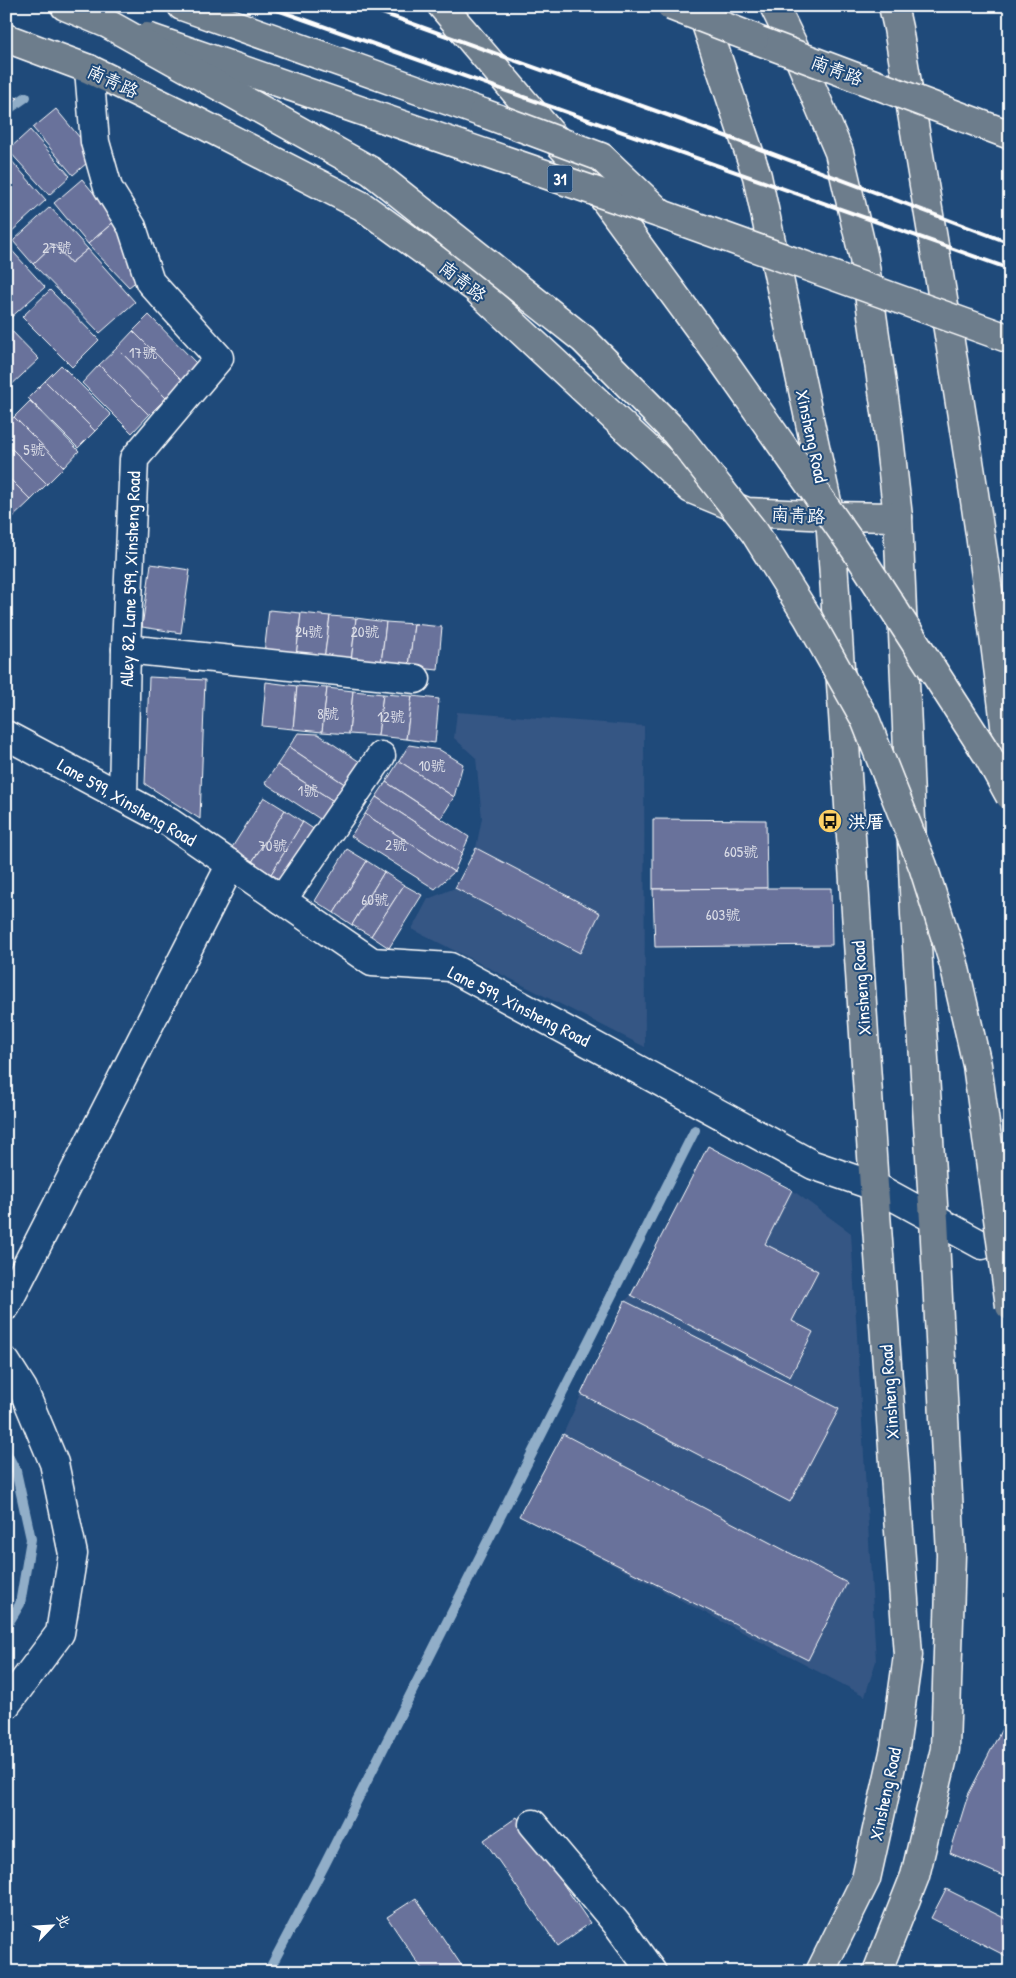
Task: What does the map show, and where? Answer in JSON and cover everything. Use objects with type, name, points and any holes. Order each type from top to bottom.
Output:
[{"type":"main road","name":"31","points":[[65,6],[108,24],[661,214],[1010,339]]},
{"type":"main road","points":[[182,6],[483,113],[601,158],[661,214]]},
{"type":"main road","points":[[442,6],[588,177],[720,357],[855,549],[987,754],[1010,796]]},
{"type":"main road","name":"南青路","points":[[663,6],[754,38],[1010,135]]},
{"type":"main road","points":[[671,6],[754,38]]},
{"type":"main road","name":"Xinsheng Road","points":[[698,6],[704,18],[757,176],[830,516],[874,1186],[908,1656],[895,1748],[866,1879],[820,1972]]},
{"type":"main road","points":[[774,6],[798,53],[839,152],[864,259],[887,419],[898,517],[915,914],[934,1220],[951,1555],[945,1749],[915,1876],[877,1972]]},
{"type":"main road","points":[[893,6],[964,436],[998,656],[1010,771]]},
{"type":"main road","points":[[108,24],[379,177],[583,339],[676,433],[755,533],[807,616],[865,719],[923,866],[954,964],[977,1065],[1010,1306]]},
{"type":"main road","name":"南青路","points":[[6,38],[89,69],[362,206],[475,288],[691,488],[747,512],[898,517]]},
{"type":"lane","name":"Alley 82, Lane 599, Xinsheng Road","points":[[89,69],[95,142],[108,188],[132,227],[150,282],[219,358],[134,459],[126,649],[123,797]]},
{"type":"lane","points":[[126,649],[416,679]]},
{"type":"lane","name":"Lane 599, Xinsheng Road","points":[[6,735],[169,822],[372,962],[450,967],[813,1165],[874,1186],[982,1245]]},
{"type":"lane","points":[[282,900],[381,756]]},
{"type":"lane","points":[[6,1306],[231,864]]},
{"type":"lane","points":[[6,1362],[23,1389],[54,1463],[73,1554],[60,1633],[6,1705]]},
{"type":"lane","points":[[533,1824],[617,1924],[652,1972]]},
{"type":"shaded area","points":[[457,712],[644,726],[645,1047],[412,929],[428,899],[455,888],[476,848],[482,818],[476,758],[454,738]]},
{"type":"shaded area","points":[[708,1146],[792,1190],[851,1233],[876,1661],[865,1696],[519,1516],[563,1434],[625,1301],[631,1295]]},
{"type":"building","points":[[6,94],[18,98],[6,107]]},
{"type":"building","points":[[56,109],[95,156],[73,175],[33,128]]},
{"type":"building","points":[[30,130],[70,176],[49,195],[8,150]]},
{"type":"building","points":[[10,159],[46,200],[9,234],[6,231],[6,162]]},
{"type":"building","points":[[82,179],[116,220],[88,244],[54,203]]},
{"type":"building","points":[[50,207],[88,249],[71,263],[54,244],[33,264],[13,241]]},
{"type":"building","points":[[116,220],[143,276],[129,287],[88,244]]},
{"type":"building","points":[[6,244],[45,287],[8,320],[6,319]]},
{"type":"building","points":[[54,244],[71,263],[88,249],[135,302],[100,333],[33,264]]},
{"type":"building","points":[[50,290],[99,340],[72,367],[22,317]]},
{"type":"building","points":[[149,315],[199,366],[183,381],[133,331]]},
{"type":"building","points":[[6,325],[39,359],[6,390]]},
{"type":"building","points":[[133,331],[183,381],[166,398],[117,348]]},
{"type":"building","points":[[117,348],[166,398],[149,415],[99,365]]},
{"type":"building","points":[[61,365],[111,415],[95,431],[45,381]]},
{"type":"building","points":[[99,365],[149,415],[132,433],[82,383]]},
{"type":"building","points":[[45,381],[95,431],[78,448],[28,398]]},
{"type":"building","points":[[30,401],[79,451],[64,467],[14,417]]},
{"type":"building","points":[[14,417],[64,467],[47,484],[6,444],[6,424]]},
{"type":"building","points":[[12,449],[47,484],[31,500],[6,475],[6,456]]},
{"type":"building","points":[[6,475],[31,500],[9,521],[6,518]]},
{"type":"building","points":[[151,564],[190,570],[181,633],[142,627]]},
{"type":"building","points":[[269,610],[301,613],[296,657],[264,654]]},
{"type":"building","points":[[301,613],[330,616],[324,660],[296,657]]},
{"type":"building","points":[[330,616],[356,618],[351,662],[324,660]]},
{"type":"building","points":[[356,618],[386,622],[381,664],[351,662]]},
{"type":"building","points":[[386,622],[414,624],[409,667],[381,664]]},
{"type":"building","points":[[414,624],[442,627],[438,670],[409,667]]},
{"type":"building","points":[[149,677],[205,680],[200,819],[145,784]]},
{"type":"building","points":[[266,682],[297,686],[293,729],[262,726]]},
{"type":"building","points":[[297,686],[327,688],[322,732],[293,729]]},
{"type":"building","points":[[327,688],[353,691],[349,734],[322,732]]},
{"type":"building","points":[[353,691],[383,694],[378,736],[349,734]]},
{"type":"building","points":[[383,694],[412,696],[406,739],[378,736]]},
{"type":"building","points":[[412,696],[439,699],[435,743],[406,739]]},
{"type":"building","points":[[298,733],[318,734],[360,762],[346,785],[289,747]]},
{"type":"building","points":[[409,745],[440,750],[463,764],[454,797],[399,761]]},
{"type":"building","points":[[289,747],[346,785],[335,802],[277,765]]},
{"type":"building","points":[[399,761],[454,797],[441,818],[386,782]]},
{"type":"building","points":[[277,765],[335,802],[323,821],[265,783]]},
{"type":"building","points":[[386,782],[469,837],[462,853],[376,797]]},
{"type":"building","points":[[264,797],[285,810],[252,862],[231,849]]},
{"type":"building","points":[[376,797],[462,853],[454,872],[365,814]]},
{"type":"building","points":[[285,810],[303,822],[271,874],[252,862]]},
{"type":"building","points":[[365,814],[454,872],[435,889],[351,836]]},
{"type":"building","points":[[653,819],[766,820],[767,888],[653,889]]},
{"type":"building","points":[[303,822],[321,834],[288,885],[271,874]]},
{"type":"building","points":[[476,848],[600,913],[580,953],[455,888]]},
{"type":"building","points":[[347,849],[367,861],[334,913],[315,901]]},
{"type":"building","points":[[367,861],[384,872],[352,925],[334,913]]},
{"type":"building","points":[[384,872],[404,885],[371,936],[352,925]]},
{"type":"building","points":[[404,885],[422,895],[389,948],[371,936]]},
{"type":"building","points":[[831,888],[832,945],[655,947],[653,889]]},
{"type":"building","points":[[708,1146],[792,1190],[765,1244],[818,1271],[792,1321],[813,1332],[790,1377],[631,1295]]},
{"type":"building","points":[[625,1301],[839,1409],[790,1502],[581,1394]]},
{"type":"building","points":[[563,1434],[847,1583],[808,1660],[519,1516]]},
{"type":"building","points":[[1010,1713],[1010,1879],[950,1853],[968,1795]]},
{"type":"building","points":[[517,1817],[590,1923],[558,1946],[484,1840]]},
{"type":"building","points":[[946,1889],[1010,1921],[1010,1948],[1006,1956],[931,1918]]},
{"type":"building","points":[[416,1898],[466,1972],[424,1972],[387,1917]]},
{"type":"waterway","points":[[6,111],[26,97]]},
{"type":"waterway","points":[[268,1972],[324,1866],[695,1130]]},
{"type":"waterway","points":[[6,1452],[16,1471],[31,1539],[20,1604],[6,1627]]},
{"type":"railway","points":[[266,6],[1010,269]]},
{"type":"railway","points":[[363,6],[712,131],[1010,243]]},
{"type":"place","name":"洪厝","points":[[830,821]]}]
